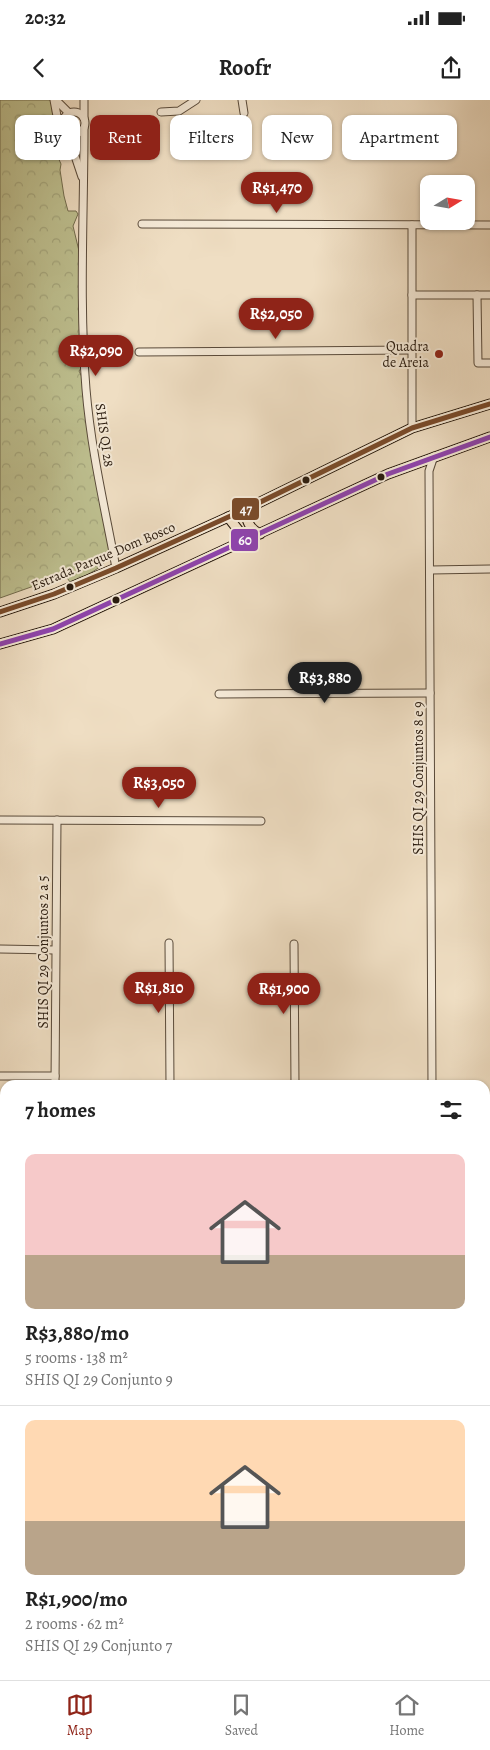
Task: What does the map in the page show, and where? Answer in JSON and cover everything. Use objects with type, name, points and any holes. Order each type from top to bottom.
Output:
[{"type":"main road","name":"Estrada Parque Dom Bosco","points":[[0,612],[54,594],[116,568],[246,509],[412,428],[490,404]]},
{"type":"main road","points":[[0,644],[53,630],[388,474],[490,436]]},
{"type":"main road","points":[[246,509],[246,519],[250,527],[260,534]]},
{"type":"main road","points":[[228,517],[239,531],[241,542]]},
{"type":"street","name":"SHIS QI 28","points":[[55,100],[72,113]]},
{"type":"street","name":"SHIS QI 28","points":[[55,100],[57,115]]},
{"type":"street","points":[[68,115],[83,100]]},
{"type":"street","points":[[80,131],[84,128],[83,100]]},
{"type":"street","points":[[161,112],[179,111],[196,100]]},
{"type":"street","points":[[242,100],[244,114]]},
{"type":"street","points":[[72,113],[84,118]]},
{"type":"street","name":"SHIS QI 28","points":[[84,128],[82,313],[86,389],[100,487],[116,568]]},
{"type":"street","name":"SHIS QI 28","points":[[76,160],[84,184]]},
{"type":"street","points":[[142,224],[490,225]]},
{"type":"street","points":[[412,225],[412,428]]},
{"type":"street","points":[[412,295],[490,295]]},
{"type":"street","points":[[477,295],[478,363],[490,363]]},
{"type":"street","points":[[139,352],[412,350]]},
{"type":"street","name":"SHIS QI 29 Conjuntos 8 e 9","points":[[432,1080],[431,570],[429,470],[434,456]]},
{"type":"street","points":[[421,461],[429,470]]},
{"type":"street","points":[[431,570],[490,570]]},
{"type":"street","points":[[219,694],[430,693]]},
{"type":"street","points":[[0,820],[261,821]]},
{"type":"street","name":"SHIS QI 29 Conjuntos 2 a 5","points":[[55,1080],[56,820]]},
{"type":"street","points":[[169,944],[170,1080]]},
{"type":"street","points":[[294,944],[295,1080]]},
{"type":"street","points":[[0,949],[55,950]]},
{"type":"street","points":[[0,1076],[55,1076]]},
{"type":"green space","points":[[0,100],[51,100],[53,115],[15,115],[15,160],[59,160],[68,211],[76,211],[78,214],[73,226],[79,251],[84,364],[79,371],[84,381],[110,553],[108,558],[99,567],[75,580],[70,582],[65,575],[0,598]]},
{"type":"transit line","name":"47","points":[[0,612],[54,594],[116,568],[246,509],[412,428],[490,404]]},
{"type":"transit line","name":"60","points":[[0,644],[53,629],[388,474],[490,437]]},
{"type":"place","name":"Quadra de Areia","points":[[439,354]]}]
